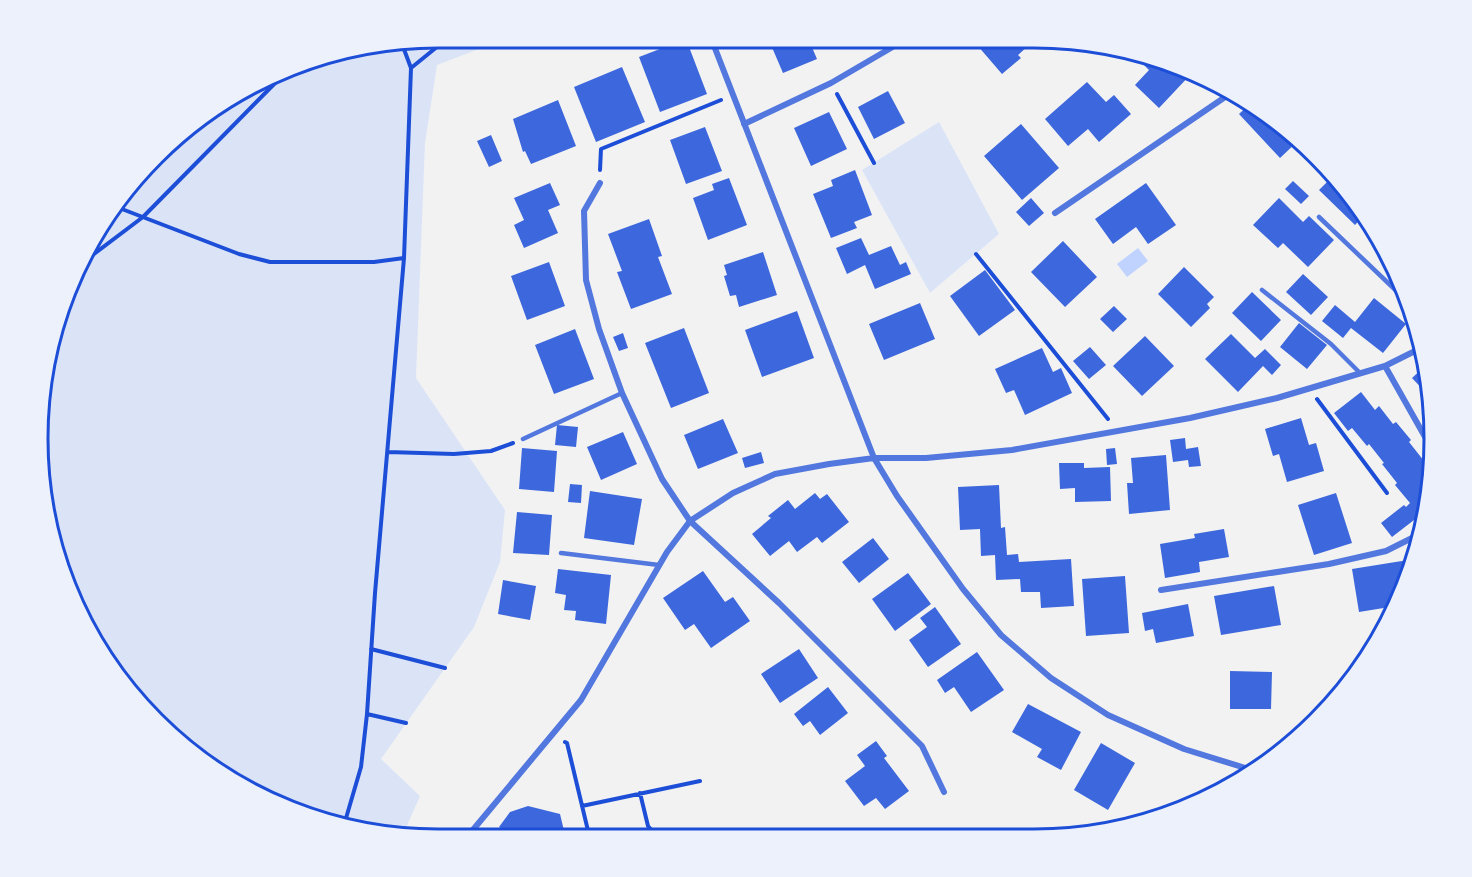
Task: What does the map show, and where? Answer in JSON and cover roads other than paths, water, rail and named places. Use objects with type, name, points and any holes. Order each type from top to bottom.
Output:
[{"type":"street","points":[[715,48],[874,458],[897,496],[963,589],[1001,635],[1051,678],[1108,715],[1184,749],[1243,767]]},
{"type":"street","points":[[744,124],[831,83],[891,48]]},
{"type":"street","points":[[1055,213],[1224,98]]},
{"type":"street","points":[[600,183],[584,211],[586,280],[599,329],[622,393],[662,479],[690,521],[779,603],[922,746],[944,792]]},
{"type":"street","points":[[474,829],[581,700],[659,565],[690,521],[732,493],[775,474],[829,464],[874,458],[926,458],[1012,450],[1190,418],[1385,366],[1414,352]]},
{"type":"street","points":[[1385,366],[1424,435]]},
{"type":"street","points":[[1161,590],[1329,564],[1386,551],[1411,538]]},
{"type":"lane","points":[[1318,217],[1394,289]]},
{"type":"lane","points":[[1262,290],[1331,344],[1360,373]]},
{"type":"lane","points":[[523,439],[622,393]]},
{"type":"lane","points":[[561,553],[659,565]]},
{"type":"water","points":[[1138,248],[1148,261],[1127,277],[1117,264]]}]
